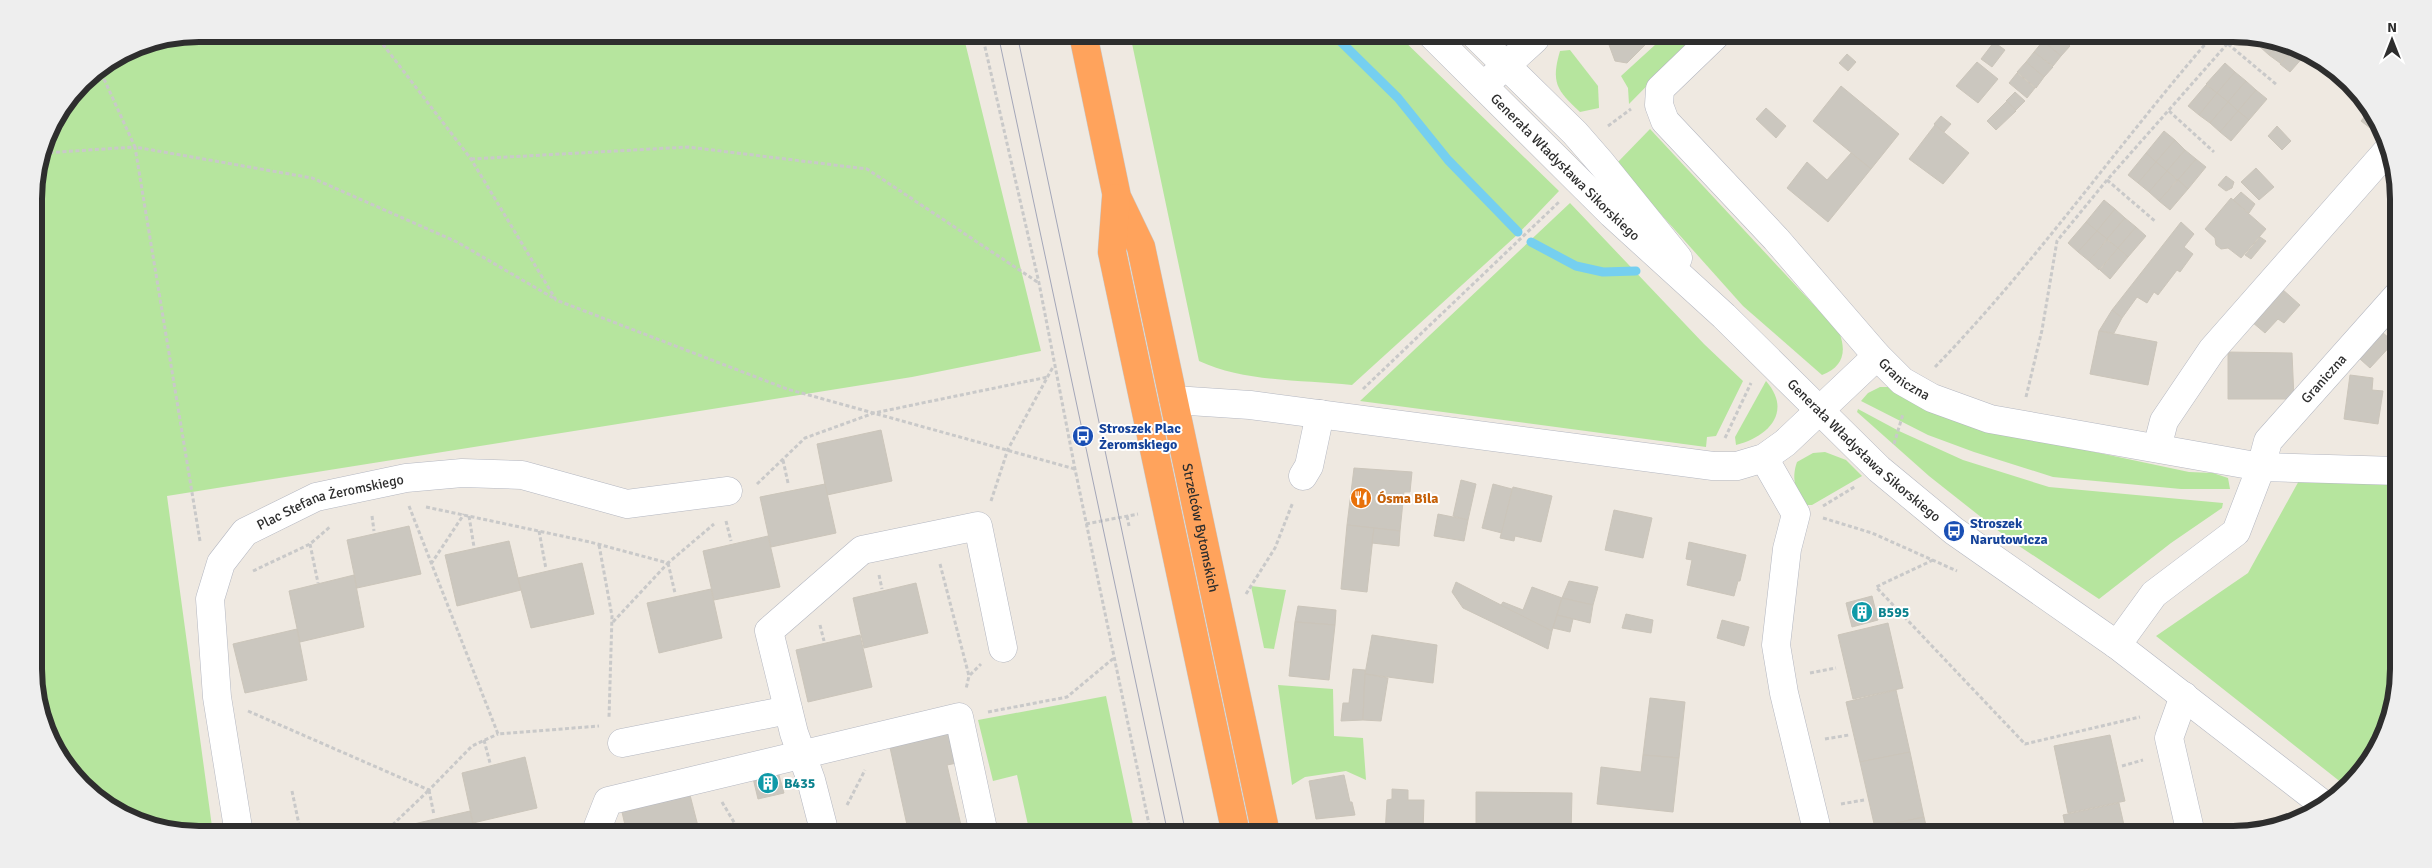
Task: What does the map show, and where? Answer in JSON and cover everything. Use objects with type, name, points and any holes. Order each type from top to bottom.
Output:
[{"type":"highway","name":"Strzelców Bytomskich","points":[[1085,42],[1116,197],[1141,247],[1264,825]]},
{"type":"highway","name":"Strzelców Bytomskich","points":[[1116,197],[1112,252],[1234,825]]},
{"type":"street","name":"Generała Władysława Sikorskiego","points":[[1439,42],[1618,220],[1724,316],[1879,469],[1954,531],[2117,644],[2318,800]]},
{"type":"street","name":"Generała Władysława Sikorskiego","points":[[1482,42],[1602,164],[1724,316]]},
{"type":"street","points":[[1484,86],[1533,42]]},
{"type":"street","points":[[1660,97],[1710,42]]},
{"type":"street","name":"Graniczna","points":[[1660,97],[1665,121],[1781,244],[1877,356],[1902,381],[1913,387],[1953,407],[1990,419],[2261,467],[2390,471]]},
{"type":"street","points":[[2157,448],[2164,421],[2212,350],[2383,156]]},
{"type":"street","name":"Graniczna","points":[[2261,467],[2268,441],[2390,304]]},
{"type":"street","points":[[1174,400],[1187,399],[1320,414],[1713,466],[1737,466],[1764,458],[1785,443],[1877,356]]},
{"type":"street","points":[[1303,476],[1309,466],[1320,414]]},
{"type":"street","points":[[1764,458],[1796,514],[1787,549],[1776,644],[1782,684],[1816,825]]},
{"type":"street","points":[[2117,644],[2154,594],[2236,532],[2261,467]]},
{"type":"street","name":"Plac Stefana Żeromskiego","points":[[238,826],[227,749],[217,698],[210,599],[221,563],[245,532],[316,497],[406,478],[462,473],[522,475],[627,504],[726,502]]},
{"type":"street","points":[[823,826],[811,780],[800,755],[769,631],[862,550],[978,526],[1003,648]]},
{"type":"street","points":[[2184,696],[2169,738],[2189,825]]},
{"type":"street","points":[[615,734],[788,710]]},
{"type":"street","points":[[598,826],[608,801],[959,717],[982,826]]},
{"type":"path","points":[[381,42],[471,159],[556,300]]},
{"type":"path","points":[[984,42],[1040,283],[1054,365],[1086,524],[1149,826]]},
{"type":"path","points":[[1894,445],[1907,400],[1913,387],[1983,317],[2127,137],[2207,42]]},
{"type":"path","points":[[2018,424],[2042,330],[2057,241],[2228,44],[2277,84]]},
{"type":"path","points":[[104,75],[104,80],[135,146],[202,550]]},
{"type":"path","points":[[1600,132],[1660,97]]},
{"type":"path","points":[[2169,111],[2214,152]]},
{"type":"path","points":[[50,153],[135,146],[312,178],[458,242],[556,300],[787,389],[1075,469]]},
{"type":"path","points":[[471,159],[688,147],[867,169],[1040,283]]},
{"type":"path","points":[[2108,180],[2156,222]]},
{"type":"path","points":[[1360,392],[1560,202]]},
{"type":"path","points":[[978,526],[995,492],[1008,450],[1054,365]]},
{"type":"path","points":[[783,459],[788,483]]},
{"type":"path","points":[[1245,596],[1275,548],[1303,476]]},
{"type":"path","points":[[1815,511],[1861,483]]},
{"type":"path","points":[[726,502],[731,541]]},
{"type":"path","points":[[408,503],[498,734]]},
{"type":"path","points":[[1086,524],[1143,513]]},
{"type":"path","points":[[431,564],[464,514]]},
{"type":"path","points":[[469,516],[474,547]]},
{"type":"path","points":[[1127,516],[1129,526]]},
{"type":"path","points":[[1814,516],[1872,533],[1960,572]]},
{"type":"path","points":[[539,531],[546,569]]},
{"type":"path","points":[[310,544],[318,582]]},
{"type":"path","points":[[599,545],[612,622],[615,734]]},
{"type":"path","points":[[1934,560],[1876,587],[2025,744],[2140,717]]},
{"type":"path","points":[[612,622],[668,563],[675,593]]},
{"type":"path","points":[[940,563],[969,676],[959,717],[1067,697],[1115,657]]},
{"type":"path","points":[[1802,674],[1836,668]]},
{"type":"path","points":[[217,698],[429,790]]},
{"type":"path","points":[[391,826],[472,746],[484,740],[498,734],[600,726]]},
{"type":"path","points":[[845,809],[884,734]]},
{"type":"path","points":[[1816,740],[1849,735]]},
{"type":"path","points":[[484,740],[490,763]]},
{"type":"path","points":[[2122,766],[2151,758]]},
{"type":"path","points":[[429,790],[434,815]]},
{"type":"path","points":[[292,791],[299,826]]},
{"type":"green space","points":[[199,42],[965,42],[1041,351],[912,377],[167,496],[212,826],[179,824],[149,817],[112,799],[96,787],[81,772],[59,738],[51,719],[44,689],[42,669],[43,189],[51,149],[69,112],[96,81],[121,63],[159,48]]},
{"type":"green space","points":[[1132,42],[1405,42],[1559,191],[1517,235],[1352,385],[1254,377],[1216,368],[1199,361]]},
{"type":"green space","points":[[1658,42],[1687,42],[1684,48],[1629,104],[1628,88],[1621,76]]},
{"type":"green space","points":[[1570,50],[1598,86],[1599,108],[1580,112],[1565,98],[1558,85],[1556,71],[1560,51]]},
{"type":"green space","points":[[1650,129],[1839,332],[1843,352],[1835,368],[1822,375],[1743,306],[1616,164]]},
{"type":"green space","points":[[1570,203],[1704,344],[1743,381],[1716,436],[1707,437],[1706,447],[1360,401]]},
{"type":"green space","points":[[1766,381],[1774,392],[1777,403],[1777,413],[1773,422],[1758,436],[1736,445],[1735,437]]},
{"type":"green space","points":[[1880,387],[1890,387],[2029,438],[2189,472],[2213,473],[2228,478],[2230,489],[2181,489],[2053,477],[1928,435],[1861,401],[1868,393]]},
{"type":"green space","points":[[1858,409],[1899,431],[1963,460],[2049,487],[2223,503],[2222,508],[2171,543],[2099,599],[2010,540],[1929,476],[1857,412]]},
{"type":"green space","points":[[1825,452],[1846,460],[1862,476],[1812,505],[1803,505],[1794,479],[1797,462],[1813,453]]},
{"type":"green space","points":[[2301,477],[2390,479],[2390,669],[2388,689],[2381,719],[2373,738],[2363,756],[2341,782],[2156,636],[2248,573]]},
{"type":"green space","points":[[1251,586],[1286,590],[1274,649],[1264,648]]},
{"type":"green space","points":[[1278,685],[1333,689],[1334,736],[1363,738],[1366,780],[1346,771],[1305,777],[1292,785]]},
{"type":"green space","points":[[1106,696],[1133,826],[1028,826],[1017,775],[993,781],[978,720]]},
{"type":"building","points":[[1608,42],[1648,42],[1627,63],[1615,61]]},
{"type":"building","points":[[1994,42],[2005,50],[1992,67],[1981,59]]},
{"type":"building","points":[[2044,42],[2065,42],[2070,46],[2061,56]]},
{"type":"building","points":[[2044,42],[2061,56],[2053,66],[2034,52]]},
{"type":"building","points":[[2259,46],[2263,46],[2274,49],[2269,55]]},
{"type":"building","points":[[2274,49],[2288,53],[2280,63],[2269,55]]},
{"type":"building","points":[[2034,52],[2053,67],[2044,77],[2026,62]]},
{"type":"building","points":[[2288,53],[2302,59],[2290,72],[2280,64]]},
{"type":"building","points":[[1847,54],[1856,62],[1848,71],[1839,63]]},
{"type":"building","points":[[1977,62],[1998,79],[1978,103],[1956,86]]},
{"type":"building","points":[[2026,62],[2044,77],[2036,88],[2017,72]]},
{"type":"building","points":[[2225,63],[2235,72],[2217,93],[2206,84]]},
{"type":"building","points":[[2235,72],[2246,81],[2228,102],[2217,93]]},
{"type":"building","points":[[2017,73],[2035,88],[2027,98],[2009,83]]},
{"type":"building","points":[[2246,81],[2256,90],[2238,111],[2228,102]]},
{"type":"building","points":[[2206,85],[2217,93],[2199,115],[2188,106]]},
{"type":"building","points":[[1841,86],[1899,134],[1871,169],[1813,121]]},
{"type":"building","points":[[2256,90],[2267,99],[2249,120],[2238,111]]},
{"type":"building","points":[[2015,92],[2025,101],[2016,110],[2006,101]]},
{"type":"building","points":[[2217,93],[2228,102],[2210,123],[2199,115]]},
{"type":"building","points":[[2007,101],[2016,111],[1996,130],[1987,121]]},
{"type":"building","points":[[2228,102],[2238,111],[2220,132],[2210,123]]},
{"type":"building","points":[[1766,108],[1786,126],[1776,138],[1756,119]]},
{"type":"building","points":[[2238,111],[2249,120],[2231,141],[2220,132]]},
{"type":"building","points":[[1941,116],[1951,124],[1944,132],[1934,124]]},
{"type":"building","points":[[2365,116],[2374,131],[2361,121]]},
{"type":"building","points":[[1935,125],[1969,153],[1943,184],[1909,159]]},
{"type":"building","points":[[2277,126],[2291,141],[2282,150],[2268,136]]},
{"type":"building","points":[[2164,131],[2175,140],[2156,162],[2146,153]]},
{"type":"building","points":[[2175,140],[2185,150],[2167,171],[2156,162]]},
{"type":"building","points":[[2185,150],[2196,159],[2178,180],[2167,171]]},
{"type":"building","points":[[1851,153],[1871,169],[1828,222],[1787,188],[1807,162],[1827,180]]},
{"type":"building","points":[[2146,153],[2156,162],[2138,183],[2128,175]]},
{"type":"building","points":[[2196,159],[2206,167],[2188,189],[2178,180]]},
{"type":"building","points":[[2156,162],[2167,171],[2149,192],[2138,183]]},
{"type":"building","points":[[2256,168],[2274,187],[2259,200],[2241,182]]},
{"type":"building","points":[[2167,171],[2177,180],[2159,201],[2149,192]]},
{"type":"building","points":[[2226,176],[2234,182],[2232,188],[2226,191],[2218,185]]},
{"type":"building","points":[[2178,180],[2188,189],[2170,210],[2159,201]]},
{"type":"building","points":[[2241,192],[2255,204],[2249,213],[2233,200]]},
{"type":"building","points":[[2231,198],[2266,229],[2241,258],[2228,248],[2221,249],[2216,245],[2215,238],[2205,229]]},
{"type":"building","points":[[2104,200],[2115,209],[2097,231],[2086,222]]},
{"type":"building","points":[[2115,209],[2125,218],[2107,239],[2097,231]]},
{"type":"building","points":[[2125,218],[2136,227],[2118,248],[2107,239]]},
{"type":"building","points":[[2086,222],[2097,231],[2078,252],[2068,243]]},
{"type":"building","points":[[2181,222],[2194,234],[2184,247],[2193,254],[2180,272],[2177,270],[2158,295],[2154,292],[2147,303],[2137,297],[2122,318],[2112,310]]},
{"type":"building","points":[[2136,227],[2146,236],[2128,257],[2118,248]]},
{"type":"building","points":[[2097,231],[2107,239],[2089,261],[2078,252]]},
{"type":"building","points":[[2260,237],[2266,241],[2251,259],[2245,255]]},
{"type":"building","points":[[2107,240],[2118,248],[2099,270],[2089,261]]},
{"type":"building","points":[[2118,248],[2128,257],[2110,279],[2100,270]]},
{"type":"building","points":[[2282,289],[2300,305],[2284,323],[2278,319],[2265,333],[2252,322]]},
{"type":"building","points":[[2112,310],[2122,318],[2114,333],[2099,331]]},
{"type":"building","points":[[2099,331],[2157,342],[2148,385],[2090,374]]},
{"type":"building","points":[[2383,333],[2390,339],[2390,346],[2370,368],[2360,359]]},
{"type":"building","points":[[2228,352],[2292,353],[2294,399],[2228,399]]},
{"type":"building","points":[[2350,375],[2373,378],[2372,390],[2383,391],[2378,424],[2344,419]]},
{"type":"building","points":[[881,430],[892,481],[827,495],[817,444]]},
{"type":"building","points":[[1354,468],[1412,472],[1410,492],[1404,492],[1400,531],[1347,525]]},
{"type":"building","points":[[1461,480],[1476,484],[1468,520],[1453,516]]},
{"type":"building","points":[[825,484],[836,533],[771,547],[760,497]]},
{"type":"building","points":[[1493,484],[1512,489],[1502,533],[1482,528]]},
{"type":"building","points":[[1513,487],[1552,496],[1541,542],[1515,536],[1514,541],[1500,538]]},
{"type":"building","points":[[1614,510],[1652,518],[1643,558],[1605,550]]},
{"type":"building","points":[[1438,514],[1468,520],[1464,541],[1434,536]]},
{"type":"building","points":[[1347,525],[1374,528],[1367,592],[1341,589]]},
{"type":"building","points":[[409,526],[421,574],[357,588],[347,540]]},
{"type":"building","points":[[1374,528],[1400,531],[1399,546],[1372,543]]},
{"type":"building","points":[[768,536],[780,587],[714,600],[703,551]]},
{"type":"building","points":[[509,541],[521,590],[457,606],[445,555]]},
{"type":"building","points":[[1689,542],[1746,555],[1740,581],[1738,581],[1734,596],[1687,585],[1692,560],[1686,559]]},
{"type":"building","points":[[582,563],[594,614],[531,628],[518,578]]},
{"type":"building","points":[[354,575],[364,627],[300,642],[289,591]]},
{"type":"building","points":[[1569,581],[1598,587],[1593,605],[1562,598]]},
{"type":"building","points":[[1456,582],[1552,631],[1548,649],[1463,608],[1452,592]]},
{"type":"building","points":[[916,583],[928,633],[864,648],[853,598]]},
{"type":"building","points":[[1532,587],[1562,598],[1552,631],[1501,605],[1503,602],[1523,610]]},
{"type":"building","points":[[711,589],[722,638],[659,653],[647,603]]},
{"type":"building","name":"B595","points":[[1872,596],[1878,620],[1852,627],[1846,603]]},
{"type":"building","points":[[1562,598],[1593,605],[1590,623],[1557,615]]},
{"type":"building","points":[[1298,606],[1336,610],[1335,625],[1295,622]]},
{"type":"building","points":[[1626,614],[1653,620],[1651,633],[1622,628]]},
{"type":"building","points":[[1557,615],[1573,619],[1570,632],[1553,628]]},
{"type":"building","points":[[1722,620],[1749,627],[1744,646],[1717,638]]},
{"type":"building","points":[[1295,622],[1335,625],[1329,680],[1289,676]]},
{"type":"building","points":[[1888,623],[1903,688],[1853,699],[1838,635]]},
{"type":"building","points":[[297,629],[307,680],[245,693],[233,644]]},
{"type":"building","points":[[860,635],[872,687],[808,702],[796,650]]},
{"type":"building","points":[[1372,635],[1437,645],[1433,683],[1365,674]]},
{"type":"building","points":[[1353,669],[1365,670],[1363,720],[1341,721],[1343,703],[1349,703]]},
{"type":"building","points":[[1365,674],[1388,678],[1381,721],[1363,720]]},
{"type":"building","points":[[1896,690],[1910,752],[1860,762],[1846,702]]},
{"type":"building","points":[[1650,698],[1685,702],[1679,758],[1643,755]]},
{"type":"building","points":[[949,730],[957,763],[947,765],[961,826],[907,826],[889,743]]},
{"type":"building","points":[[2110,735],[2125,801],[2068,813],[2054,746]]},
{"type":"building","points":[[1910,752],[1924,817],[1888,825],[1874,825],[1860,762]]},
{"type":"building","points":[[1643,755],[1679,758],[1673,812],[1597,804],[1601,767],[1641,772]]},
{"type":"building","points":[[525,757],[537,808],[473,823],[462,773]]},
{"type":"building","name":"B435","points":[[777,768],[784,793],[758,799],[752,774]]},
{"type":"building","points":[[1344,775],[1355,815],[1316,819],[1309,781]]},
{"type":"building","points":[[1392,789],[1408,790],[1408,800],[1424,800],[1423,825],[1386,825],[1387,800],[1392,799]]},
{"type":"building","points":[[1476,792],[1572,793],[1571,825],[1476,825]]},
{"type":"building","points":[[690,795],[698,826],[625,826],[622,812]]},
{"type":"building","points":[[2119,803],[2124,825],[2065,825],[2063,815]]},
{"type":"building","points":[[470,811],[473,826],[405,826]]},
{"type":"building","points":[[1924,817],[1926,825],[1888,825]]},
{"type":"waterway","points":[[1341,42],[1398,98],[1448,160],[1518,232]]},
{"type":"waterway","points":[[1531,242],[1576,266],[1603,272],[1636,271]]},
{"type":"tram line","points":[[1000,42],[1166,826]]},
{"type":"tram line","points":[[1019,42],[1184,826]]},
{"type":"place","name":"Stroszek Plac Żeromskiego","points":[[1083,436]]},
{"type":"place","name":"Ósma Bila","points":[[1361,498]]},
{"type":"place","name":"Stroszek Narutowicza","points":[[1954,531]]},
{"type":"place","name":"B595","points":[[1862,612]]},
{"type":"place","name":"B435","points":[[768,783]]}]
